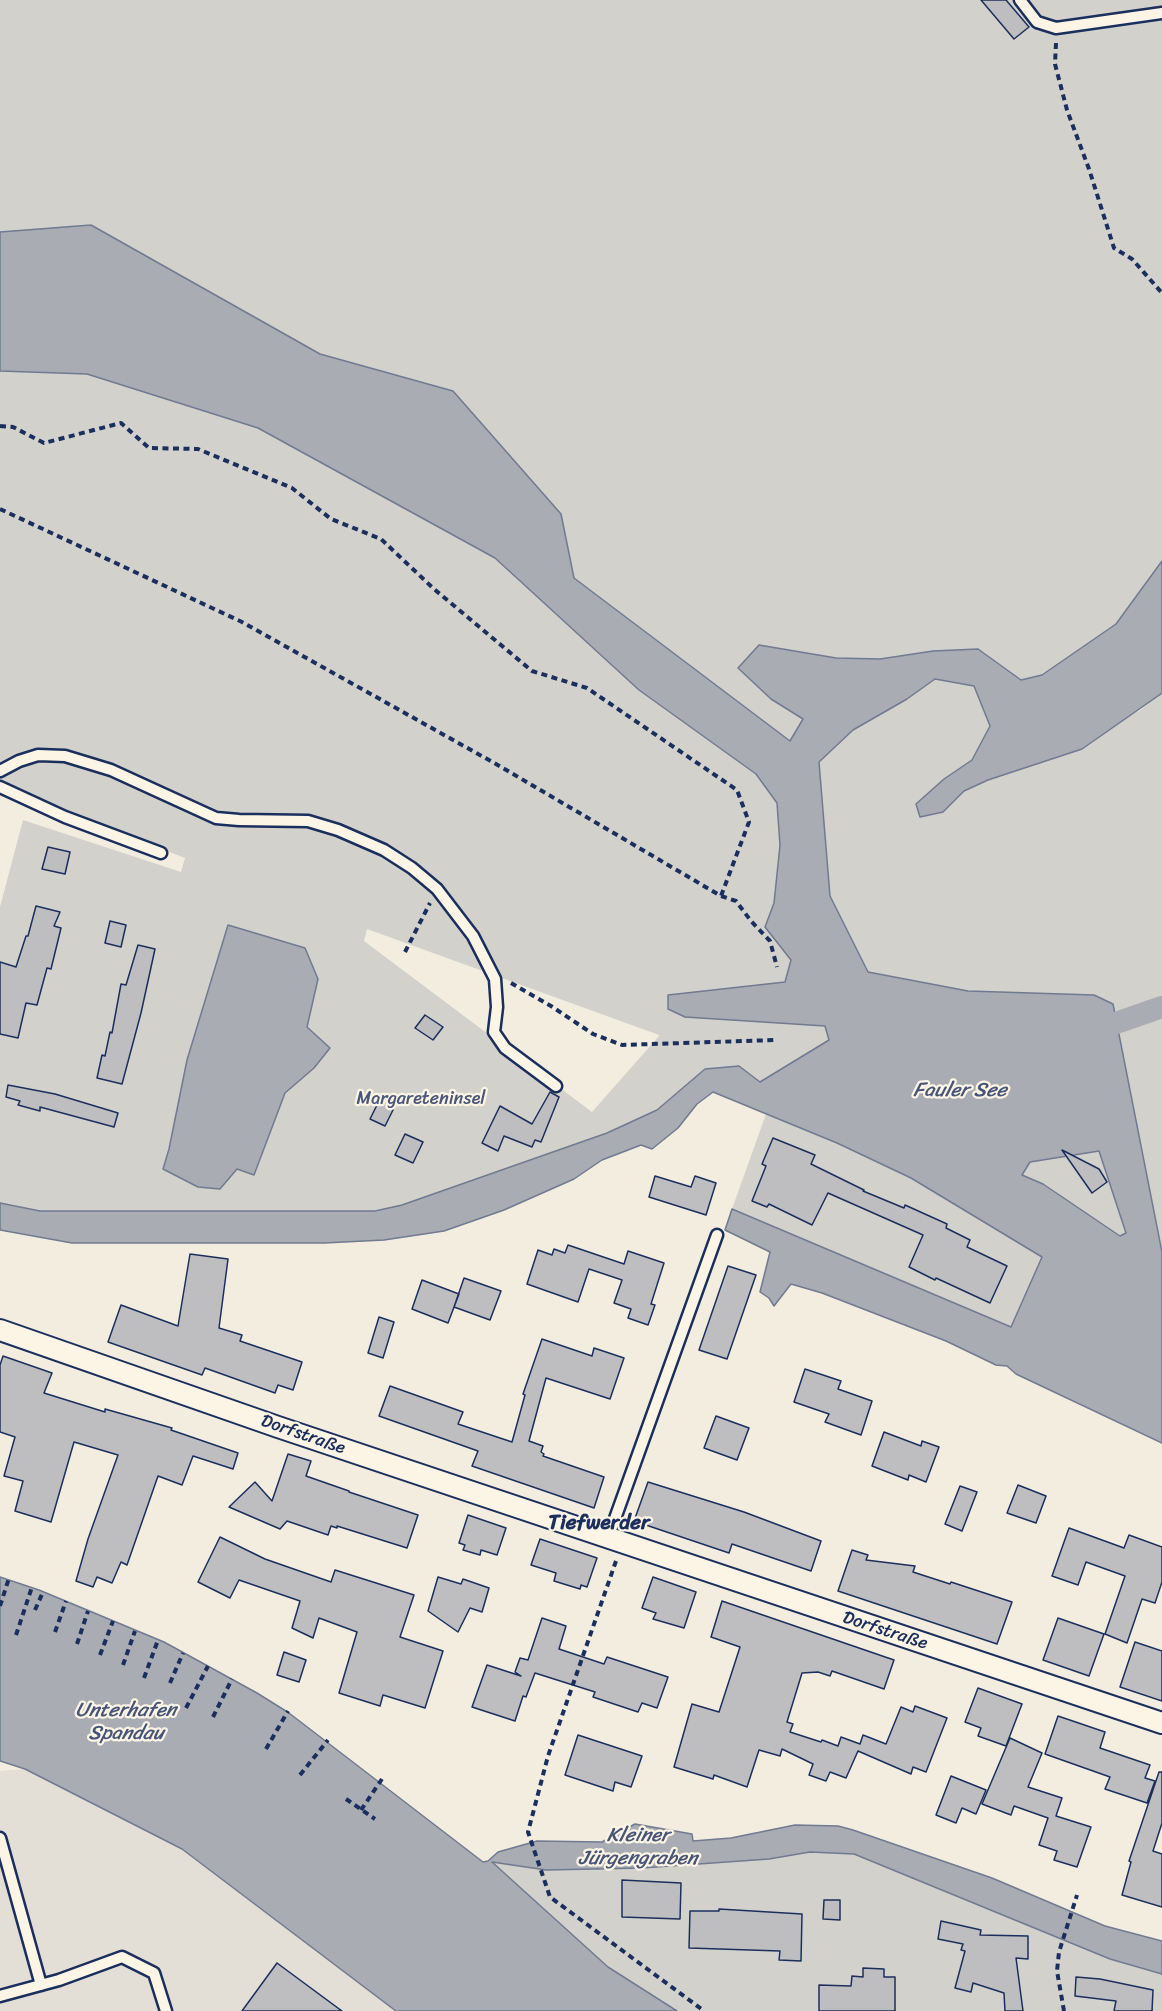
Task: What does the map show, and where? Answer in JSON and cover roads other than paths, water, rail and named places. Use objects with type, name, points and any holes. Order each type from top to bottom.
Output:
[{"type":"street","name":"Dorfstraße","points":[[0,1330],[615,1541],[1162,1723]]},
{"type":"lane","points":[[1020,0],[1037,22],[1056,28],[1162,13]]},
{"type":"lane","points":[[0,771],[19,761],[38,755],[65,756],[111,770],[216,818],[308,821],[338,830],[384,850],[412,867],[437,889],[473,936],[495,979],[497,1007],[494,1032],[505,1048],[556,1086]]},
{"type":"lane","points":[[0,787],[65,817],[161,853]]},
{"type":"lane","points":[[615,1541],[717,1236]]},
{"type":"lane","points":[[0,1838],[40,1985]]},
{"type":"lane","points":[[0,1996],[122,1957],[154,1973],[166,2011]]},
{"type":"water","name":"Fauler See","points":[[91,225],[320,354],[453,391],[561,514],[574,578],[790,741],[803,719],[771,699],[738,668],[759,645],[836,658],[880,659],[933,651],[978,649],[1021,680],[1042,675],[1116,624],[1162,561],[1162,693],[1082,749],[988,780],[964,791],[943,812],[920,817],[916,804],[944,779],[972,760],[990,726],[974,686],[935,679],[907,699],[853,730],[819,762],[830,896],[868,972],[968,991],[1094,995],[1113,1004],[1162,1252],[1162,1443],[1016,1374],[1007,1366],[996,1365],[946,1341],[822,1293],[791,1284],[774,1306],[769,1298],[760,1292],[770,1252],[725,1230],[732,1209],[1011,1327],[1042,1257],[911,1178],[837,1143],[713,1092],[697,1104],[678,1128],[652,1149],[641,1145],[602,1160],[574,1179],[504,1210],[444,1231],[384,1240],[324,1243],[72,1243],[0,1230],[0,1203],[40,1211],[375,1211],[402,1205],[607,1133],[657,1110],[705,1069],[739,1066],[760,1082],[829,1040],[825,1026],[685,1017],[668,1009],[668,995],[785,982],[791,960],[765,927],[774,903],[780,845],[777,803],[756,774],[639,690],[495,558],[258,428],[87,374],[0,371],[0,232]],"holes":[[[1099,1151],[1126,1233],[1120,1236],[1043,1184],[1022,1175],[1030,1162]]]},
{"type":"water","points":[[228,925],[305,948],[318,979],[307,1027],[330,1048],[314,1068],[285,1093],[254,1175],[237,1169],[220,1189],[198,1187],[163,1169],[187,1060]]},
{"type":"water","name":"Unterhafen Spandau","points":[[0,1577],[39,1590],[164,1642],[257,1693],[289,1713],[483,1862],[488,1861],[498,1852],[537,1841],[602,1842],[635,1824],[692,1834],[693,1841],[731,1838],[795,1825],[838,1826],[992,1878],[1105,1926],[1162,1941],[1162,1974],[1110,1959],[854,1854],[810,1852],[769,1859],[642,1868],[546,1870],[492,1862],[608,1967],[677,2011],[396,2011],[182,1849],[25,1769],[0,1761]]},
{"type":"waterway","points":[[1116,1023],[1162,1007]]},
{"type":"district","name":"Tiefwerder","points":[[599,1524]]},
{"type":"park label","name":"Margareteninsel","points":[[421,1099]]},
{"type":"water label","name":"Kleiner Jürgengraben","points":[[638,1848]]}]
